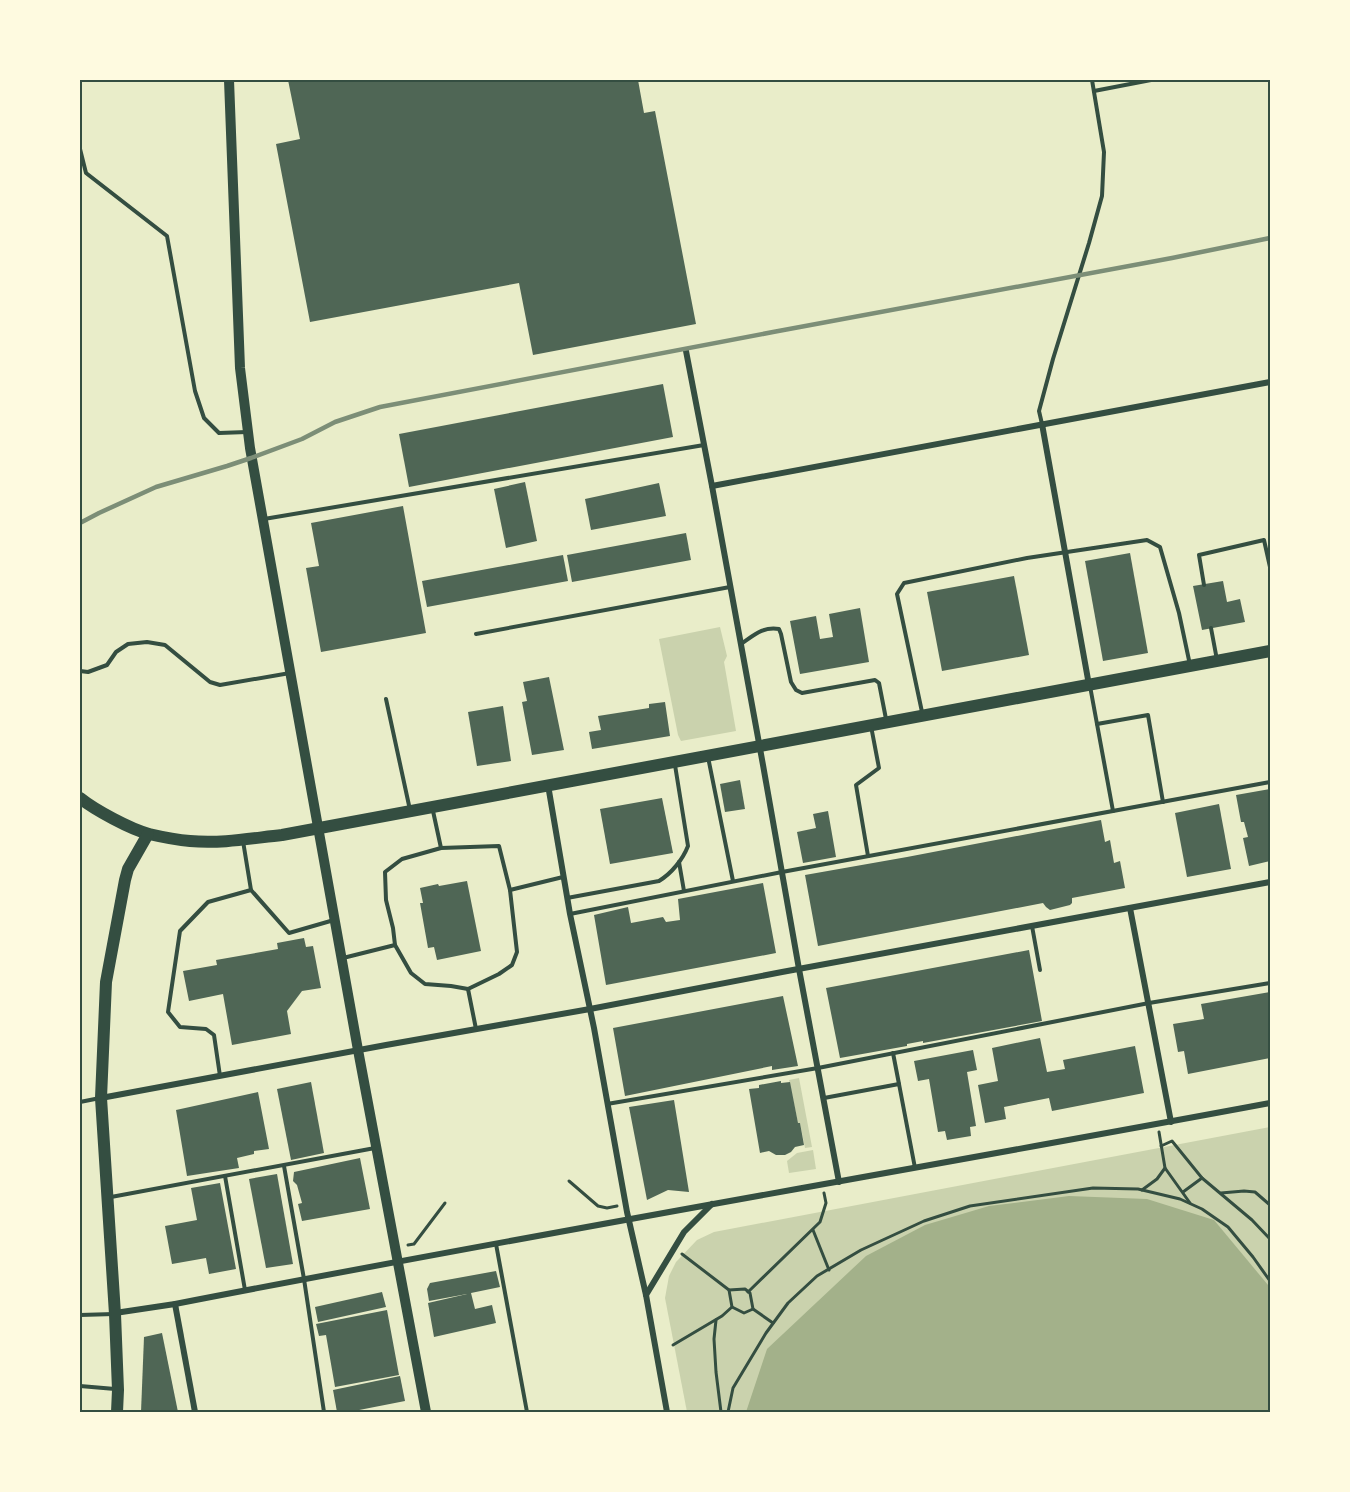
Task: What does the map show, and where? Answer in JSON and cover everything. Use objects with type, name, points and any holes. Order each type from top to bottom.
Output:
[{"type":"main road","points":[[80,798],[88,805],[148,834],[192,841],[282,835],[1270,651]]},
{"type":"main road","points":[[117,1413],[115,1314],[101,1098],[106,982],[124,880],[148,834]]},
{"type":"street","points":[[229,80],[240,368],[248,432],[358,1050],[426,1412]]},
{"type":"street","points":[[686,351],[840,1182]]},
{"type":"street","points":[[712,486],[1270,382]]},
{"type":"street","points":[[1042,424],[1089,685]]},
{"type":"street","points":[[548,785],[570,914],[626,1205],[646,1295],[667,1413]]},
{"type":"street","points":[[101,1098],[1270,882]]},
{"type":"street","points":[[1130,908],[1171,1122]]},
{"type":"street","points":[[115,1314],[629,1218],[915,1169],[1270,1103]]},
{"type":"street","points":[[646,1295],[684,1232],[712,1204]]},
{"type":"street","points":[[174,1304],[195,1413]]},
{"type":"lane","points":[[1042,424],[1039,411],[1102,196],[1104,152],[1092,80]]},
{"type":"lane","points":[[1094,91],[1150,80]]},
{"type":"lane","points":[[80,149],[86,173],[167,236],[195,391],[204,418],[219,433],[248,432]]},
{"type":"lane","points":[[262,519],[704,445]]},
{"type":"lane","points":[[923,716],[897,594],[900,587],[904,584],[939,576],[1027,558],[1147,540],[1160,547],[1191,666]]},
{"type":"lane","points":[[1204,585],[1199,555],[1264,540],[1270,567]]},
{"type":"lane","points":[[476,634],[730,587]]},
{"type":"lane","points":[[1211,628],[1217,661]]},
{"type":"lane","points":[[741,644],[761,630],[779,629],[791,682],[796,690],[802,693],[875,680],[879,683],[887,723]]},
{"type":"lane","points":[[80,671],[88,672],[107,665],[116,651],[128,644],[147,642],[165,645],[210,682],[220,685],[291,672]]},
{"type":"lane","points":[[1089,685],[1113,811]]},
{"type":"lane","points":[[386,699],[410,811]]},
{"type":"lane","points":[[1097,723],[1148,715],[1163,802]]},
{"type":"lane","points":[[868,856],[856,785],[879,768],[871,726]]},
{"type":"lane","points":[[708,756],[733,881]]},
{"type":"lane","points":[[567,898],[659,881],[668,876],[685,854],[688,846],[674,762]]},
{"type":"lane","points":[[570,914],[733,881],[1270,782]]},
{"type":"lane","points":[[432,807],[441,848]]},
{"type":"lane","points":[[242,839],[251,890],[289,933],[335,920]]},
{"type":"lane","points":[[499,846],[510,890],[517,952],[512,965],[468,989],[425,984],[411,973],[395,945],[386,900],[385,872],[402,859],[441,848],[499,846]]},
{"type":"lane","points":[[679,861],[684,891]]},
{"type":"lane","points":[[510,890],[564,877]]},
{"type":"lane","points":[[220,1076],[214,1035],[206,1029],[180,1027],[168,1012],[180,931],[208,902],[251,890]]},
{"type":"lane","points":[[1032,926],[1040,970]]},
{"type":"lane","points":[[342,959],[395,945]]},
{"type":"lane","points":[[607,1104],[818,1068],[1149,1003],[1270,983]]},
{"type":"lane","points":[[468,989],[476,1029]]},
{"type":"lane","points":[[893,1053],[915,1169]]},
{"type":"lane","points":[[824,1098],[899,1084]]},
{"type":"lane","points":[[80,1102],[101,1098]]},
{"type":"lane","points":[[107,1198],[376,1148]]},
{"type":"lane","points":[[284,1166],[324,1413]]},
{"type":"lane","points":[[225,1176],[245,1290]]},
{"type":"lane","points":[[496,1243],[527,1413]]},
{"type":"lane","points":[[80,1315],[115,1314]]},
{"type":"lane","points":[[80,1386],[118,1390]]},
{"type":"path","points":[[1158,1124],[1165,1168],[1191,1204]]},
{"type":"path","points":[[1161,1146],[1172,1141],[1202,1178],[1252,1220],[1270,1239]]},
{"type":"path","points":[[1143,1190],[1157,1179],[1165,1168]]},
{"type":"path","points":[[1183,1192],[1202,1178]]},
{"type":"path","points":[[569,1181],[598,1206],[607,1208],[626,1205]]},
{"type":"path","points":[[748,1292],[820,1222],[826,1203],[822,1185]]},
{"type":"path","points":[[728,1413],[733,1388],[766,1333],[788,1303],[818,1276],[861,1250],[924,1221],[970,1206],[1093,1188],[1143,1190],[1180,1199],[1202,1209],[1228,1227],[1270,1281]]},
{"type":"path","points":[[1221,1193],[1255,1192],[1270,1205]]},
{"type":"path","points":[[395,1248],[414,1244],[445,1203]]},
{"type":"path","points":[[813,1230],[829,1270]]},
{"type":"path","points":[[682,1254],[729,1290],[746,1290],[750,1293],[753,1309],[773,1323]]},
{"type":"path","points":[[729,1290],[732,1307]]},
{"type":"path","points":[[732,1307],[744,1313],[753,1309]]},
{"type":"path","points":[[673,1346],[716,1320],[732,1307]]},
{"type":"path","points":[[716,1320],[714,1339],[721,1413]]},
{"type":"shaded area","points":[[720,627],[727,656],[724,662],[736,731],[681,741],[659,639]]},
{"type":"shaded area","points":[[799,1078],[812,1147],[805,1148],[789,1080]]},
{"type":"shaded area","points":[[1270,1127],[1270,1412],[687,1412],[665,1298],[669,1276],[676,1262],[697,1240],[714,1232]]},
{"type":"shaded area","points":[[813,1150],[816,1169],[789,1173],[787,1161],[797,1153]]},
{"type":"shaded area","points":[[1069,1196],[1147,1199],[1214,1220],[1268,1285],[1270,1291],[1270,1412],[746,1412],[767,1349],[866,1256],[925,1225],[989,1206]]},
{"type":"building","points":[[288,80],[638,80],[644,113],[655,111],[696,324],[533,355],[519,283],[310,322],[276,144],[300,139]]},
{"type":"building","points":[[663,384],[673,437],[409,487],[399,434]]},
{"type":"building","points":[[525,482],[537,541],[506,548],[494,489]]},
{"type":"building","points":[[659,483],[666,516],[591,530],[585,499]]},
{"type":"building","points":[[403,506],[426,633],[321,652],[306,568],[319,566],[311,523]]},
{"type":"building","points":[[686,533],[691,560],[572,582],[567,555]]},
{"type":"building","points":[[1130,553],[1148,653],[1103,661],[1085,561]]},
{"type":"building","points":[[563,555],[568,581],[427,607],[422,581]]},
{"type":"building","points":[[1014,576],[1029,655],[942,671],[927,592]]},
{"type":"building","points":[[1223,581],[1227,602],[1240,599],[1245,622],[1202,630],[1193,586]]},
{"type":"building","points":[[860,608],[869,662],[800,674],[790,621],[816,616],[820,639],[833,637],[829,614]]},
{"type":"building","points":[[549,677],[564,750],[532,755],[522,702],[527,701],[523,682]]},
{"type":"building","points":[[665,702],[670,736],[592,749],[589,732],[601,730],[598,716],[649,708],[649,704]]},
{"type":"building","points":[[503,706],[511,761],[477,766],[468,712]]},
{"type":"building","points":[[740,780],[745,809],[725,812],[720,784]]},
{"type":"building","points":[[1270,789],[1270,861],[1249,866],[1243,838],[1248,837],[1244,822],[1241,822],[1236,795]]},
{"type":"building","points":[[662,798],[673,853],[610,864],[600,809]]},
{"type":"building","points":[[1219,804],[1231,869],[1187,877],[1175,813]]},
{"type":"building","points":[[828,811],[836,857],[803,863],[797,832],[816,828],[813,814]]},
{"type":"building","points":[[1101,820],[1105,842],[1110,840],[1114,863],[1120,861],[1125,888],[1072,898],[1070,905],[1050,910],[1043,903],[818,946],[805,875]]},
{"type":"building","points":[[467,881],[481,951],[437,960],[434,947],[428,948],[420,903],[423,903],[420,888]]},
{"type":"building","points":[[763,883],[776,953],[606,985],[594,915],[628,907],[631,923],[663,917],[666,922],[680,920],[678,899]]},
{"type":"building","points":[[304,938],[306,947],[313,946],[321,988],[302,991],[287,1011],[291,1034],[232,1045],[223,994],[189,1001],[183,971],[217,965],[216,960],[278,949],[277,943]]},
{"type":"building","points":[[1029,950],[1042,1021],[840,1058],[826,988]]},
{"type":"building","points":[[1270,992],[1270,1058],[1188,1074],[1184,1051],[1178,1052],[1173,1024],[1204,1019],[1201,1004]]},
{"type":"building","points":[[783,996],[798,1066],[772,1070],[772,1066],[625,1096],[613,1028]]},
{"type":"building","points":[[1040,1038],[1047,1072],[1065,1069],[1063,1060],[1135,1046],[1144,1093],[1052,1111],[1049,1098],[1004,1107],[1006,1119],[985,1123],[978,1085],[998,1081],[992,1048]]},
{"type":"building","points":[[973,1050],[977,1070],[967,1072],[976,1126],[970,1127],[971,1136],[947,1140],[945,1131],[938,1132],[929,1079],[918,1081],[914,1061]]},
{"type":"building","points":[[781,1081],[781,1083],[790,1082],[804,1145],[795,1147],[785,1155],[776,1155],[769,1151],[760,1153],[749,1089]]},
{"type":"building","points":[[311,1082],[324,1153],[291,1160],[277,1089]]},
{"type":"building","points":[[258,1092],[269,1149],[254,1151],[254,1154],[237,1158],[239,1168],[187,1176],[176,1110]]},
{"type":"building","points":[[674,1100],[689,1192],[668,1190],[647,1200],[629,1107]]},
{"type":"building","points":[[360,1158],[370,1209],[302,1221],[298,1204],[302,1203],[297,1185],[293,1181],[294,1172]]},
{"type":"building","points":[[277,1174],[293,1264],[266,1268],[249,1179]]},
{"type":"building","points":[[220,1183],[236,1269],[209,1274],[206,1258],[172,1264],[165,1226],[197,1220],[191,1188]]},
{"type":"building","points":[[496,1271],[500,1287],[471,1293],[475,1309],[492,1305],[496,1323],[434,1337],[428,1303],[467,1294],[429,1301],[427,1289],[430,1283]]},
{"type":"building","points":[[382,1292],[386,1307],[318,1322],[315,1307]]},
{"type":"building","points":[[387,1310],[399,1375],[335,1387],[326,1335],[319,1336],[316,1324]]},
{"type":"building","points":[[162,1333],[178,1412],[141,1412],[144,1337]]},
{"type":"building","points":[[400,1376],[405,1401],[349,1412],[337,1412],[333,1390]]},
{"type":"railway","points":[[80,523],[156,487],[251,458],[302,439],[335,422],[380,407],[1270,238]]}]
